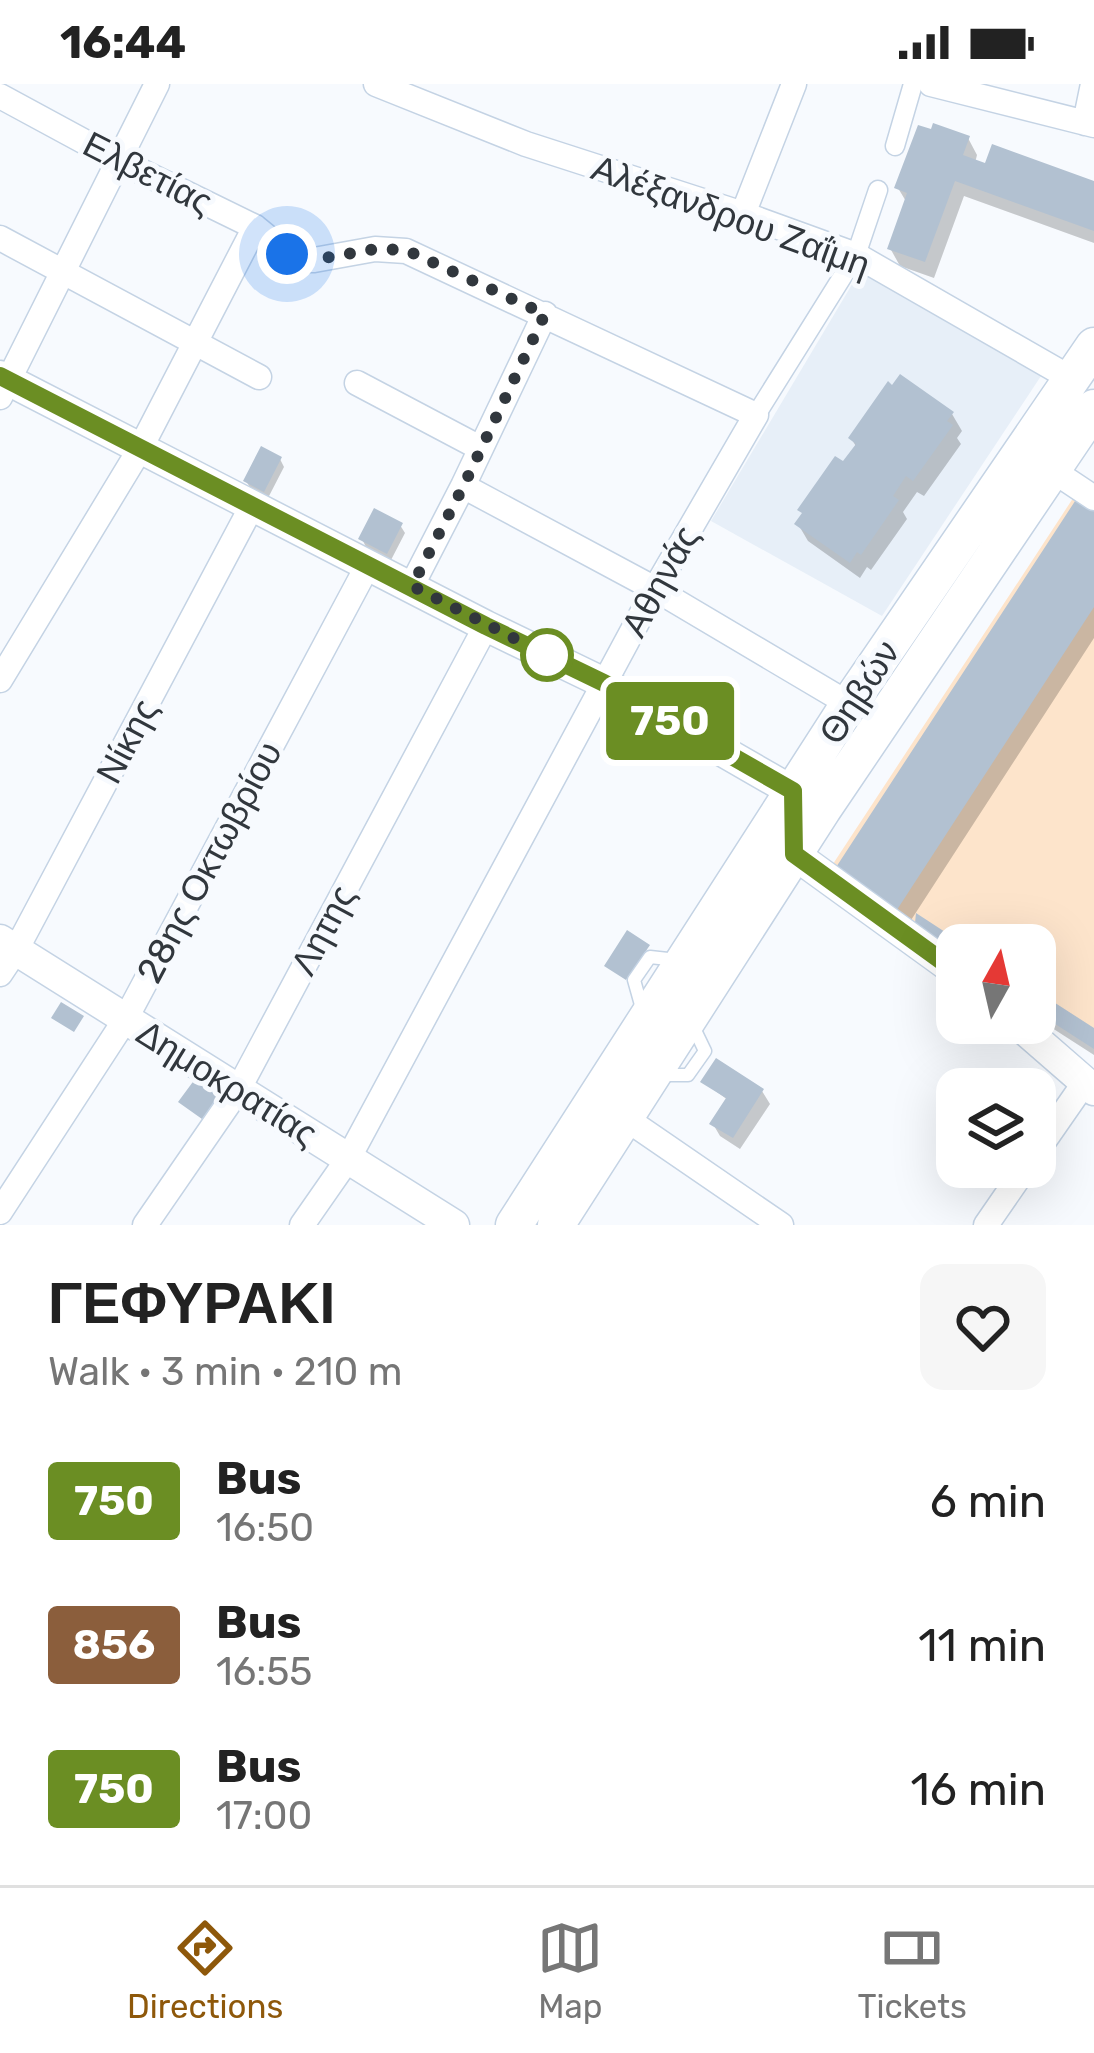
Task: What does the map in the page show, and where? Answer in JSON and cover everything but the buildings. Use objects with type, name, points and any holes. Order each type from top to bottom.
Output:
[{"type":"main road","name":"Θηβών","points":[[556,1225],[794,854],[808,800],[849,704],[1094,346]]},
{"type":"main road","name":"Θηβών","points":[[514,1225],[684,961],[808,800],[1094,408]]},
{"type":"street","points":[[157,84],[3,385],[604,683],[808,800]]},
{"type":"street","name":"Αλέξανδρου Ζαΐμη","points":[[376,84],[526,144],[856,255],[1072,379]]},
{"type":"street","points":[[743,214],[794,84]]},
{"type":"street","points":[[895,146],[913,84]]},
{"type":"street","points":[[931,84],[1090,124],[1094,84]]},
{"type":"street","name":"Ελβετίας","points":[[0,96],[255,227],[300,260],[375,249],[406,250],[756,415]]},
{"type":"street","name":"Αθηνάς","points":[[302,1225],[348,1159],[655,589],[856,255],[878,190]]},
{"type":"street","points":[[0,680],[140,449],[255,227]]},
{"type":"street","points":[[0,238],[259,377]]},
{"type":"street","points":[[412,586],[545,314]]},
{"type":"street","points":[[357,383],[481,448]]},
{"type":"street","points":[[1052,470],[1094,498]]},
{"type":"street","points":[[463,487],[655,589],[849,704]]},
{"type":"street","name":"Νίκης","points":[[5,955],[252,506]]},
{"type":"street","name":"28ης Οκτωβρίου","points":[[0,1212],[124,1020],[368,565]]},
{"type":"street","name":"Λητης","points":[[145,1225],[238,1090],[486,626]]},
{"type":"street","points":[[794,854],[936,957]]},
{"type":"street","name":"Δημοκρατίας","points":[[5,955],[124,1020],[454,1225]]},
{"type":"street","points":[[1041,1044],[1089,1086],[1056,1128]]},
{"type":"street","points":[[625,1118],[781,1225]]},
{"type":"street","points":[[986,1225],[1012,1188]]},
{"type":"shaded area","points":[[860,271],[1043,373],[882,616],[711,521]]},
{"type":"shaded area","points":[[1085,480],[1094,486],[1094,1043],[1056,1018],[1056,924],[936,924],[936,938],[831,867]]},
{"type":"bus line","name":"750","points":[[0,376],[604,683],[793,791],[794,854],[936,955]]},
{"type":"route","points":[[287,254],[314,260],[375,249],[406,250],[545,314],[412,586],[547,655]]}]
